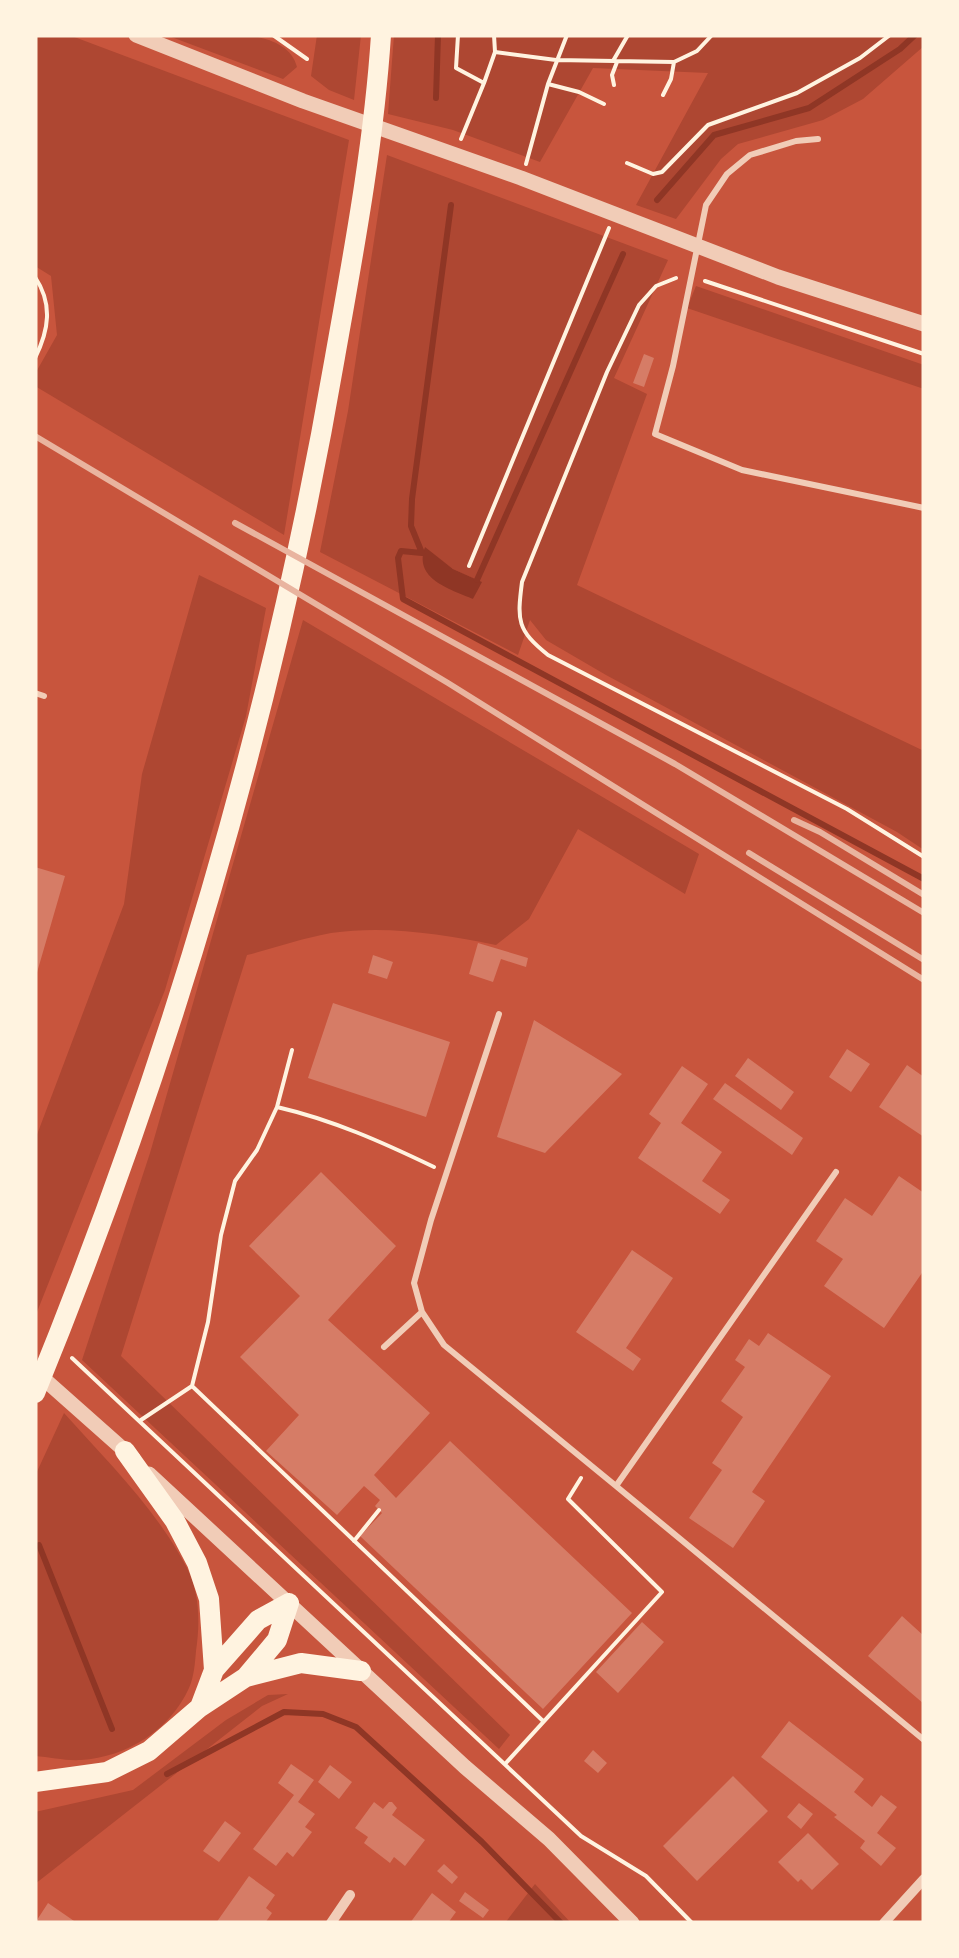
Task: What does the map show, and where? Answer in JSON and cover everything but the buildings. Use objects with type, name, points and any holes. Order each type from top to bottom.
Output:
[{"type":"main road","points":[[35,1393],[83,1276],[182,984],[217,873],[273,664],[311,499],[366,173],[381,35]]},
{"type":"main road","points":[[125,1451],[175,1521],[197,1563],[209,1599],[214,1670]]},
{"type":"main road","points":[[199,1708],[214,1670],[258,1620],[289,1603]]},
{"type":"main road","points":[[41,1777],[107,1772],[150,1750],[199,1708],[246,1676],[276,1640],[289,1603]]},
{"type":"main road","points":[[246,1676],[301,1662],[360,1671]]},
{"type":"street","points":[[136,35],[778,277],[924,324]]},
{"type":"street","points":[[35,1371],[360,1671],[549,1839],[632,1923]]},
{"type":"street","points":[[884,1923],[924,1879]]},
{"type":"street","points":[[331,1923],[350,1895]]},
{"type":"lane","points":[[818,140],[796,141],[750,155],[727,174],[706,204],[655,434],[742,470],[924,508]]},
{"type":"lane","points":[[498,1014],[414,1283],[422,1312],[444,1345],[924,1740]]},
{"type":"lane","points":[[616,1486],[836,1172]]},
{"type":"lane","points":[[384,1347],[422,1312]]},
{"type":"path","points":[[273,35],[307,58]]},
{"type":"path","points":[[458,35],[456,68],[484,83]]},
{"type":"path","points":[[455,156],[496,52],[494,35]]},
{"type":"path","points":[[528,158],[548,84],[567,35]]},
{"type":"path","points":[[614,85],[615,62],[628,35]]},
{"type":"path","points":[[496,52],[556,60],[674,62],[697,51],[712,35]]},
{"type":"path","points":[[628,163],[653,174],[662,172],[708,125],[797,93],[860,58],[890,35]]},
{"type":"path","points":[[663,94],[674,62]]},
{"type":"path","points":[[548,84],[604,104]]},
{"type":"path","points":[[470,566],[614,215]]},
{"type":"path","points":[[924,354],[692,276],[656,286],[639,305],[607,372],[522,582],[518,614],[524,636],[548,655],[847,809],[924,857]]},
{"type":"path","points":[[35,277],[44,291],[49,312],[36,356]]},
{"type":"path","points":[[142,1420],[192,1386],[208,1322],[225,1216],[236,1182],[257,1150],[277,1107],[292,1050]]},
{"type":"path","points":[[277,1107],[370,1135],[446,1173]]},
{"type":"path","points":[[62,1349],[582,1836],[646,1876],[692,1923]]},
{"type":"path","points":[[192,1386],[543,1721]]},
{"type":"path","points":[[505,1764],[662,1592],[568,1499],[591,1464]]},
{"type":"path","points":[[354,1541],[378,1510]]},
{"type":"shaded area","points":[[241,34],[260,38],[277,43],[290,53],[297,67],[283,79],[166,35]]},
{"type":"shaded area","points":[[35,35],[69,35],[349,140],[284,535],[35,386],[35,374],[57,335],[51,276],[35,266]]},
{"type":"shaded area","points":[[317,35],[361,35],[354,100],[329,90],[311,76]]},
{"type":"shaded area","points":[[394,35],[924,35],[924,46],[863,99],[823,120],[738,144],[721,159],[676,219],[636,205],[708,73],[593,68],[540,162],[453,130],[388,114]]},
{"type":"shaded area","points":[[387,155],[668,260],[614,378],[647,394],[577,585],[924,751],[924,850],[546,640],[530,620],[518,655],[320,552],[348,411]],"holes":[[[425,548],[453,569],[481,582],[473,599]]]},
{"type":"shaded area","points":[[696,286],[924,365],[924,389],[687,308]]},
{"type":"shaded area","points":[[425,547],[453,569],[482,582],[473,599],[429,575],[424,567]]},
{"type":"shaded area","points":[[199,575],[266,608],[246,716],[165,990],[35,1317],[35,1140],[124,904],[142,774]]},
{"type":"shaded area","points":[[303,620],[699,854],[685,894],[578,829],[529,919],[496,945],[414,932],[372,930],[321,935],[247,955],[121,1356],[510,1735],[499,1749],[82,1360],[150,1153]]},
{"type":"shaded area","points":[[64,1413],[161,1526],[191,1578],[198,1609],[192,1679],[171,1717],[130,1747],[81,1760],[35,1756],[35,1476]]},
{"type":"shaded area","points":[[288,1694],[262,1706],[35,1884],[35,1812],[133,1790],[226,1720],[268,1695]]},
{"type":"shaded area","points":[[535,1884],[571,1923],[505,1923]]},
{"type":"waterway","points":[[436,98],[438,35]]},
{"type":"waterway","points":[[657,200],[714,135],[809,108],[900,49],[915,35]]},
{"type":"waterway","points":[[451,205],[412,499],[411,526],[422,553],[401,551],[398,558],[403,599],[924,879]]},
{"type":"waterway","points":[[477,580],[623,254]]},
{"type":"waterway","points":[[39,1545],[112,1729]]},
{"type":"waterway","points":[[167,1774],[284,1712],[323,1714],[356,1727],[482,1842],[561,1923]]},
{"type":"railway","points":[[35,436],[448,683],[924,980]]},
{"type":"railway","points":[[235,523],[675,764],[924,913]]},
{"type":"railway","points":[[794,820],[924,895]]},
{"type":"railway","points":[[749,853],[924,960]]}]
